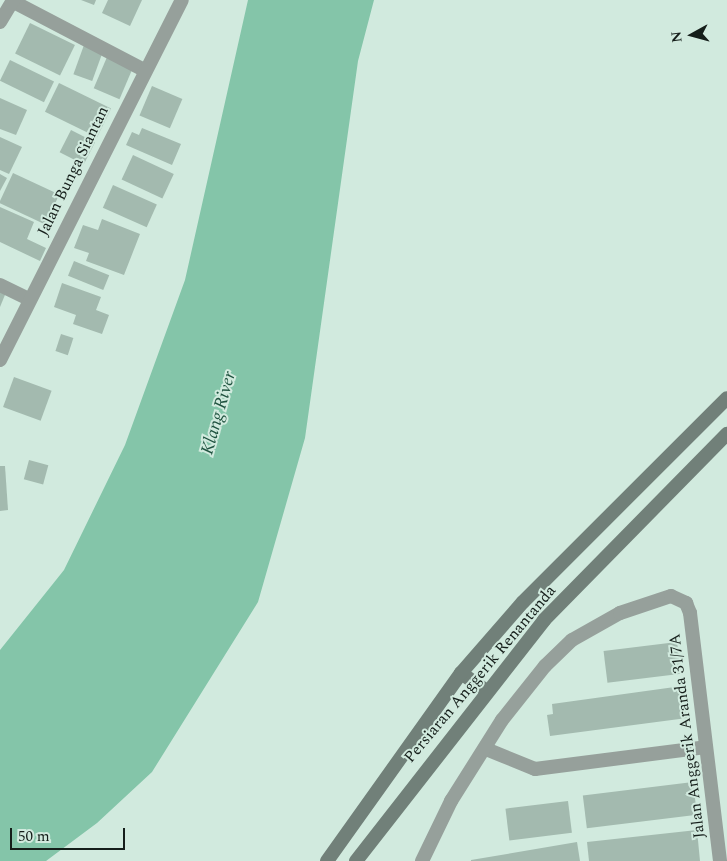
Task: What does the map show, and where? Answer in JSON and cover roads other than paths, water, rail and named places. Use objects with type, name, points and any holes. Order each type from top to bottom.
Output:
[{"type":"main road","name":"Persiaran Anggerik Renantanda","points":[[327,861],[462,673],[523,602],[727,398]]},
{"type":"main road","name":"Persiaran Anggerik Renantanda","points":[[356,861],[485,690],[544,620],[727,434]]},
{"type":"main road","points":[[462,673],[485,690]]},
{"type":"street","name":"Jalan Bunga Siantan","points":[[0,360],[144,70],[182,0]]},
{"type":"street","points":[[0,22],[13,1],[144,70]]},
{"type":"street","points":[[0,285],[30,299]]},
{"type":"street","name":"Jalan Anggerik Aranda 31/7A","points":[[422,861],[450,801],[486,750],[502,720],[572,640],[620,613],[671,596],[686,603],[690,613],[720,861]]},
{"type":"street","points":[[486,750],[535,769],[706,747]]},
{"type":"water","name":"Klang River","points":[[248,0],[374,0],[358,61],[305,438],[258,602],[152,772],[97,823],[46,861],[0,861],[0,650],[64,570],[125,445],[185,280]]}]
